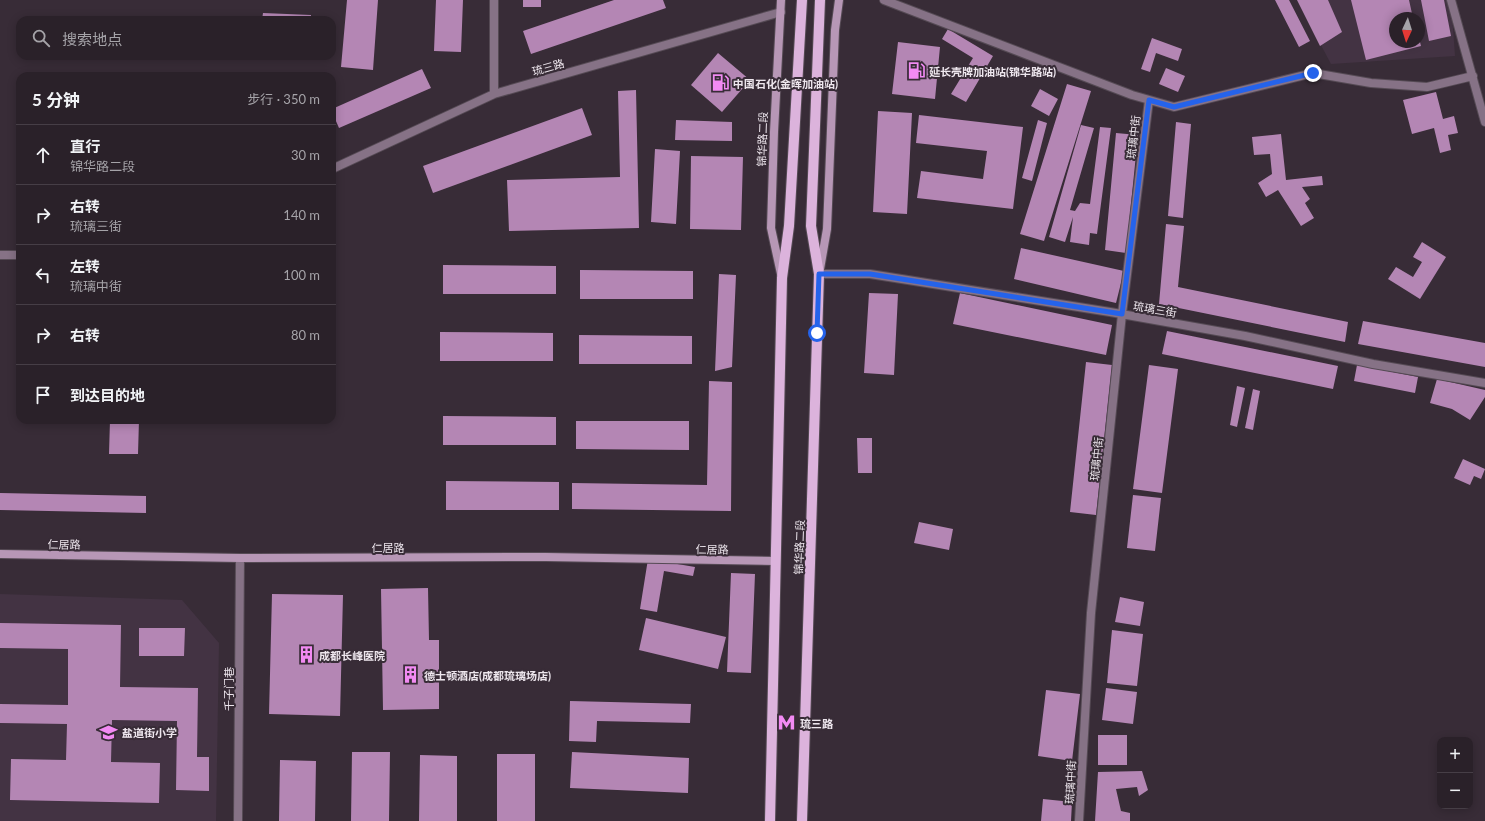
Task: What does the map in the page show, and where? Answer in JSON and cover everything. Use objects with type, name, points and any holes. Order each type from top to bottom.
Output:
[{"type":"main road","name":"锦华路二段","points":[[770,821],[782,278],[789,226],[802,0]]},
{"type":"main road","name":"锦华路二段","points":[[802,821],[819,274],[811,226],[820,0]]},
{"type":"street","points":[[494,0],[494,94]]},
{"type":"street","name":"锦华路二段","points":[[781,0],[774,132],[771,228],[782,278]]},
{"type":"street","name":"锦华路二段","points":[[819,274],[827,228],[835,30],[839,0]]},
{"type":"street","points":[[884,0],[1132,95],[1174,107],[1313,73],[1371,83],[1427,86],[1473,76]]},
{"type":"street","points":[[1451,0],[1485,122]]},
{"type":"street","name":"琉三路","points":[[336,167],[494,94],[781,12]]},
{"type":"street","name":"琉璃中街","points":[[1079,821],[1091,613],[1122,314],[1149,100]]},
{"type":"street","points":[[0,255],[16,255]]},
{"type":"street","name":"琉璃三街","points":[[819,274],[870,274],[1122,314],[1245,336],[1373,364],[1485,382]]},
{"type":"street","name":"仁居路","points":[[0,554],[240,558],[546,557],[776,561]]},
{"type":"street","name":"千子门巷","points":[[238,821],[240,558]]},
{"type":"shaded area","points":[[1297,0],[1451,0],[1455,56],[1331,64]]},
{"type":"shaded area","name":"盐道街小学","points":[[0,594],[182,600],[219,643],[216,821],[0,821]]},
{"type":"building","points":[[347,0],[378,0],[373,70],[341,67]]},
{"type":"building","points":[[436,0],[463,0],[461,52],[434,51]]},
{"type":"building","points":[[523,0],[541,0],[541,7],[523,7]]},
{"type":"building","points":[[614,0],[663,0],[666,8],[531,54],[523,31]]},
{"type":"building","points":[[1275,0],[1289,0],[1310,41],[1299,47]]},
{"type":"building","points":[[1297,0],[1328,0],[1342,32],[1320,46]]},
{"type":"building","points":[[1351,0],[1409,0],[1412,12],[1389,12],[1389,48],[1413,48],[1366,60]]},
{"type":"building","points":[[1421,0],[1444,0],[1451,36],[1429,41],[1425,12],[1423,12]]},
{"type":"building","points":[[263,13],[311,15],[311,16],[263,16]]},
{"type":"building","points":[[948,29],[993,56],[966,102],[951,94],[973,58],[942,39]]},
{"type":"building","points":[[1152,38],[1182,49],[1178,61],[1156,53],[1150,72],[1141,69]]},
{"type":"building","name":"延长壳牌加油站(锦华路站)","points":[[898,42],[940,47],[935,99],[892,94]]},
{"type":"building","name":"中国石化(金晖加油站)","points":[[718,53],[750,80],[722,112],[691,85]]},
{"type":"building","points":[[1166,68],[1185,76],[1178,92],[1159,84]]},
{"type":"building","points":[[422,69],[431,88],[339,128],[336,121],[336,107]]},
{"type":"building","points":[[1067,84],[1091,91],[1044,241],[1020,234]]},
{"type":"building","points":[[1040,89],[1058,99],[1049,116],[1031,106]]},
{"type":"building","points":[[636,90],[639,228],[509,231],[507,180],[620,177],[618,91]]},
{"type":"building","points":[[1436,92],[1443,119],[1454,116],[1458,133],[1448,135],[1451,150],[1440,153],[1434,128],[1412,134],[1403,100]]},
{"type":"building","points":[[582,108],[592,135],[433,193],[423,166]]},
{"type":"building","points":[[878,111],[912,113],[907,214],[873,212]]},
{"type":"building","points":[[919,115],[1023,127],[1013,209],[917,198],[921,171],[983,179],[987,151],[916,143]]},
{"type":"building","points":[[676,120],[732,122],[732,141],[675,140]]},
{"type":"building","points":[[1038,120],[1047,123],[1032,181],[1022,178]]},
{"type":"building","points":[[1176,122],[1191,124],[1183,218],[1168,216]]},
{"type":"building","points":[[1081,125],[1094,128],[1070,210],[1075,211],[1080,203],[1090,204],[1100,127],[1111,128],[1097,234],[1090,233],[1089,245],[1070,242],[1073,217],[1065,242],[1049,237]]},
{"type":"building","points":[[1116,133],[1138,135],[1126,253],[1105,250]]},
{"type":"building","points":[[1281,134],[1286,180],[1322,176],[1323,185],[1302,187],[1310,199],[1305,203],[1314,218],[1301,226],[1278,190],[1266,197],[1258,183],[1272,174],[1270,154],[1254,155],[1252,137]]},
{"type":"building","points":[[655,149],[680,151],[676,224],[651,222]]},
{"type":"building","points":[[691,156],[743,157],[741,230],[690,229]]},
{"type":"building","points":[[1166,224],[1184,226],[1178,287],[1348,322],[1345,342],[1159,304]]},
{"type":"building","points":[[1422,242],[1446,257],[1420,299],[1388,279],[1396,267],[1413,277],[1422,262],[1413,257]]},
{"type":"building","points":[[1021,248],[1124,271],[1116,303],[1014,279]]},
{"type":"building","points":[[443,265],[556,266],[556,294],[443,294]]},
{"type":"building","points":[[580,270],[693,271],[693,299],[580,299]]},
{"type":"building","points":[[719,274],[736,275],[732,367],[715,371]]},
{"type":"building","points":[[869,293],[898,294],[894,375],[864,373]]},
{"type":"building","points":[[960,293],[1112,325],[1106,355],[953,324]]},
{"type":"building","points":[[1363,321],[1485,343],[1485,367],[1358,344]]},
{"type":"building","points":[[1167,331],[1338,366],[1333,389],[1162,354]]},
{"type":"building","points":[[440,332],[553,333],[553,361],[440,361]]},
{"type":"building","points":[[579,335],[692,336],[692,364],[579,364]]},
{"type":"building","points":[[1086,362],[1112,365],[1096,515],[1070,512]]},
{"type":"building","points":[[1149,365],[1178,369],[1162,493],[1133,489]]},
{"type":"building","points":[[1357,365],[1418,377],[1415,393],[1354,381]]},
{"type":"building","points":[[1437,379],[1485,390],[1485,397],[1470,420],[1452,409],[1430,403]]},
{"type":"building","points":[[709,381],[732,382],[731,511],[572,509],[572,483],[707,485]]},
{"type":"building","points":[[1237,386],[1245,388],[1237,427],[1230,425]]},
{"type":"building","points":[[1253,389],[1260,391],[1253,430],[1245,428]]},
{"type":"building","points":[[443,416],[556,417],[556,445],[443,445]]},
{"type":"building","points":[[576,421],[689,421],[689,450],[576,449]]},
{"type":"building","points":[[110,424],[139,424],[138,454],[109,454]]},
{"type":"building","points":[[857,438],[872,438],[872,473],[858,473]]},
{"type":"building","points":[[1463,459],[1485,469],[1481,479],[1474,476],[1470,485],[1454,478]]},
{"type":"building","points":[[446,481],[559,482],[559,510],[446,510]]},
{"type":"building","points":[[0,493],[146,496],[146,513],[0,510]]},
{"type":"building","points":[[1133,495],[1161,498],[1155,551],[1127,548]]},
{"type":"building","points":[[919,522],[953,529],[949,550],[914,543]]},
{"type":"building","points":[[648,559],[695,567],[693,576],[664,571],[657,612],[640,609]]},
{"type":"building","points":[[731,573],[755,574],[751,673],[727,672]]},
{"type":"building","name":"德士顿酒店(成都琉璃场店)","points":[[428,588],[429,640],[439,640],[439,709],[383,710],[381,589]]},
{"type":"building","name":"成都长峰医院","points":[[272,594],[343,595],[340,716],[269,714]]},
{"type":"building","points":[[1120,597],[1144,602],[1140,626],[1115,622]]},
{"type":"building","points":[[646,618],[726,637],[718,669],[639,650]]},
{"type":"building","points":[[0,623],[121,625],[120,687],[198,688],[197,757],[209,757],[209,791],[176,790],[177,721],[112,720],[111,762],[160,763],[159,803],[10,800],[11,759],[66,760],[67,724],[0,723],[0,704],[68,705],[68,649],[0,648]]},
{"type":"building","points":[[139,628],[185,628],[184,656],[139,656]]},
{"type":"building","points":[[1112,630],[1143,634],[1137,686],[1107,683]]},
{"type":"building","points":[[1106,688],[1137,692],[1133,724],[1102,720]]},
{"type":"building","points":[[1046,690],[1080,694],[1072,761],[1038,756]]},
{"type":"building","points":[[570,701],[691,704],[690,723],[597,721],[596,742],[569,741]]},
{"type":"building","points":[[1098,735],[1127,735],[1127,765],[1098,765]]},
{"type":"building","points":[[352,752],[390,752],[389,821],[351,821]]},
{"type":"building","points":[[572,752],[689,758],[688,793],[570,788]]},
{"type":"building","points":[[497,754],[535,754],[535,821],[497,821]]},
{"type":"building","points":[[420,755],[457,756],[457,821],[419,821]]},
{"type":"building","points":[[280,760],[316,761],[315,821],[279,821]]},
{"type":"building","points":[[1142,771],[1148,790],[1139,796],[1137,787],[1116,789],[1121,811],[1130,813],[1130,821],[1095,821],[1098,772]]},
{"type":"building","points":[[1043,799],[1072,802],[1071,821],[1041,821]]},
{"type":"place","name":"延长壳牌加油站(锦华路站)","points":[[916,71]]},
{"type":"place","name":"中国石化(金晖加油站)","points":[[720,83]]},
{"type":"place","name":"成都长峰医院","points":[[306,655]]},
{"type":"place","name":"德士顿酒店(成都琉璃场店)","points":[[411,675]]},
{"type":"place","name":"琉三路","points":[[787,723]]},
{"type":"place","name":"盐道街小学","points":[[109,732]]},
{"type":"route","points":[[817,333],[819,274],[870,274],[1122,314],[1149,100],[1174,107],[1313,73]]}]
